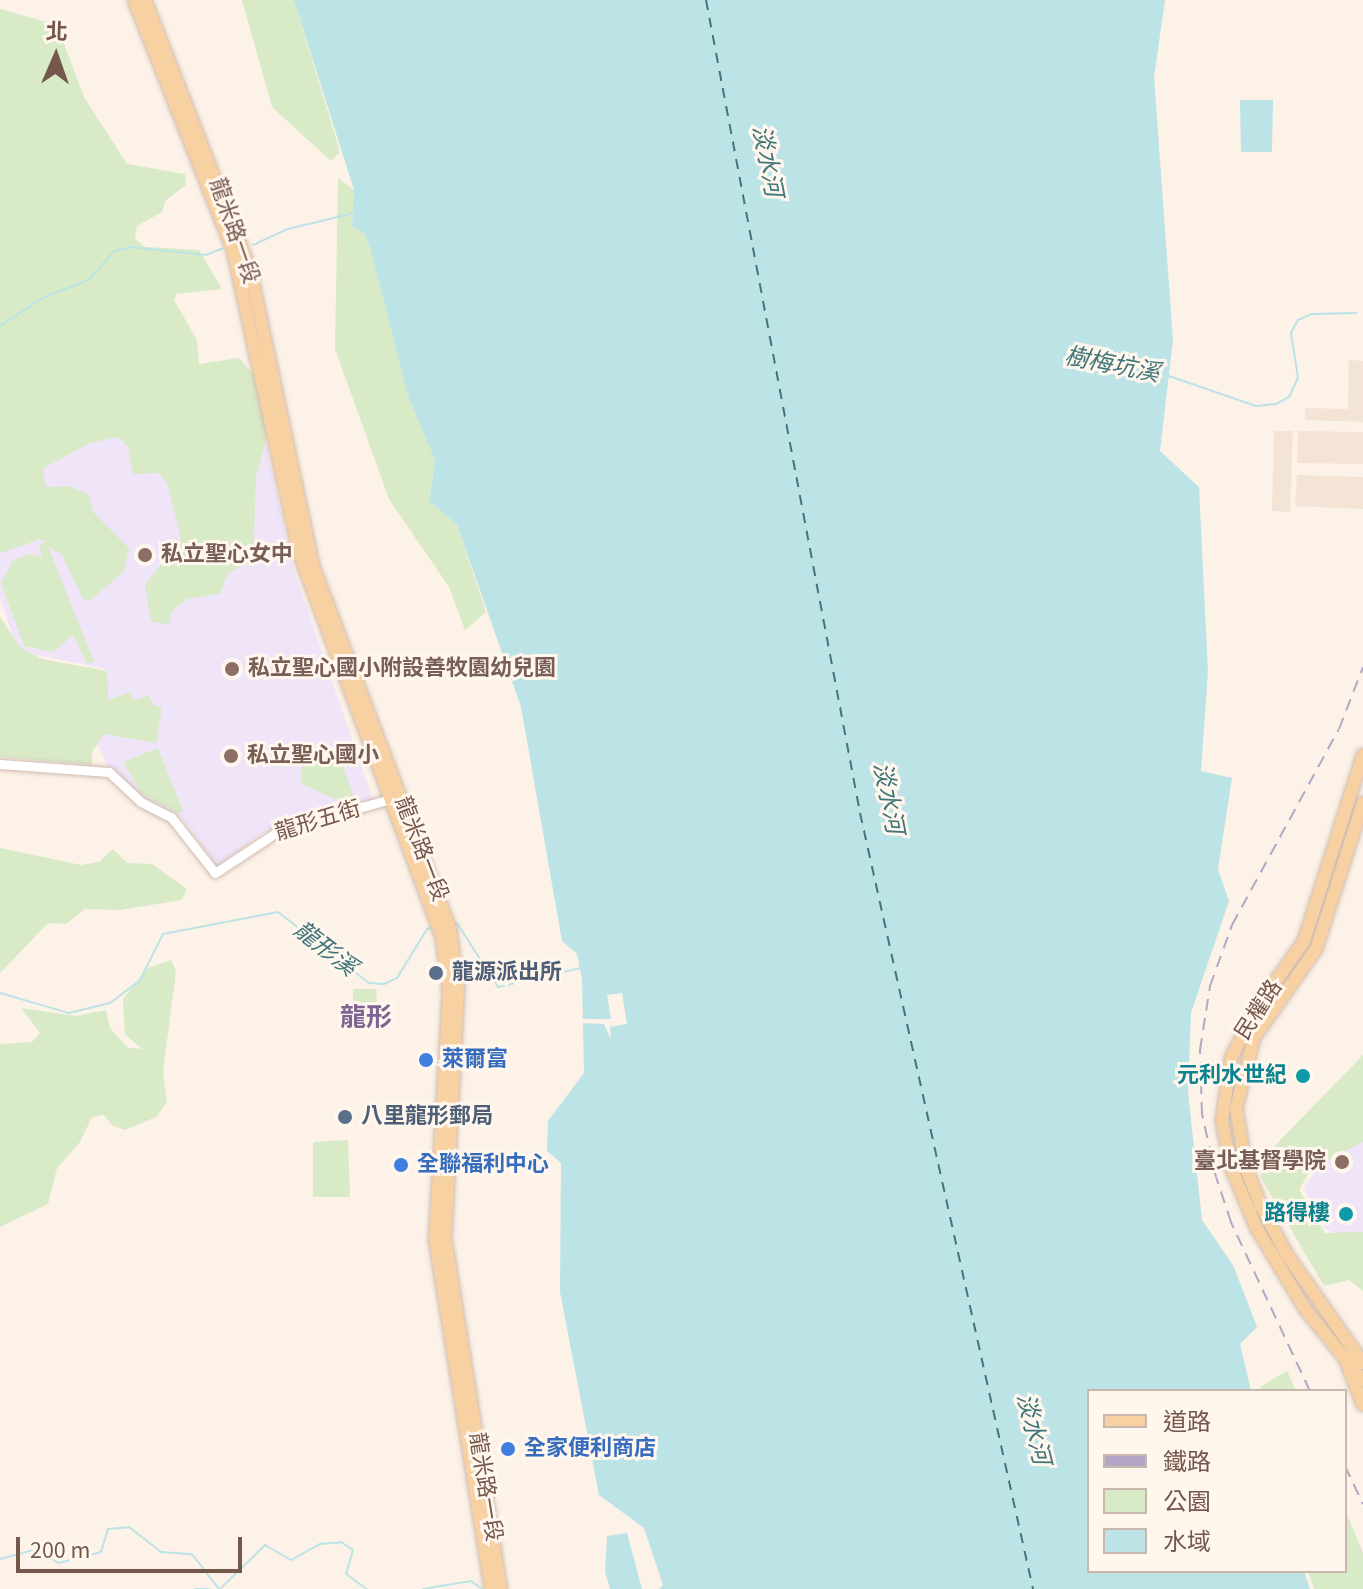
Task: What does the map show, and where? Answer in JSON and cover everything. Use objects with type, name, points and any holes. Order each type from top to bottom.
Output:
[{"type":"main road","name":"龍米路一段","points":[[134,0],[241,273],[308,567],[446,930],[458,990],[445,1237],[501,1589]]},
{"type":"main road","name":"龍米路一段","points":[[145,0],[250,269],[308,567]]},
{"type":"main road","name":"民權路","points":[[1363,755],[1304,941],[1241,1033],[1222,1100],[1230,1165],[1257,1229],[1305,1309],[1363,1381]]},
{"type":"main road","name":"民權路","points":[[1363,803],[1316,949],[1254,1038],[1236,1108],[1246,1168],[1261,1206],[1287,1255],[1363,1363]]},
{"type":"main road","name":"龍米路一段","points":[[450,951],[435,1239],[491,1589]]},
{"type":"main road","points":[[1346,1361],[1363,1405]]},
{"type":"street","name":"龍形五街","points":[[0,764],[109,772],[141,802],[171,817],[215,873],[280,830],[397,797]]},
{"type":"shaded area","points":[[1349,360],[1363,361],[1363,422],[1305,420],[1305,408],[1348,409]]},
{"type":"shaded area","name":"私立聖心女中","points":[[263,429],[294,571],[373,800],[263,833],[217,866],[181,817],[146,801],[109,769],[97,742],[106,669],[17,651],[0,597],[0,528],[28,434]]},
{"type":"shaded area","points":[[1274,431],[1293,431],[1290,512],[1272,511]]},
{"type":"shaded area","points":[[1298,431],[1363,432],[1363,464],[1297,463]]},
{"type":"shaded area","points":[[1297,475],[1363,477],[1363,509],[1295,506]]},
{"type":"shaded area","name":"臺北基督學院","points":[[1363,1113],[1363,1251],[1325,1228],[1304,1189],[1337,1134]]},
{"type":"green space","points":[[242,0],[294,0],[340,152],[331,161],[272,107]]},
{"type":"green space","points":[[0,9],[57,25],[84,97],[127,164],[185,174],[186,185],[166,200],[162,212],[137,226],[135,239],[145,247],[199,250],[222,289],[176,294],[174,300],[197,340],[199,364],[239,358],[254,375],[268,433],[256,477],[253,561],[228,573],[220,594],[187,599],[171,612],[169,624],[151,622],[145,585],[181,538],[167,483],[159,473],[133,474],[128,447],[118,437],[90,443],[42,469],[46,487],[69,486],[88,494],[94,513],[129,548],[124,571],[90,601],[83,599],[62,555],[48,546],[94,662],[87,664],[73,635],[53,652],[24,646],[1,583],[13,560],[30,554],[42,557],[39,544],[45,542],[41,539],[0,553]]},
{"type":"green space","points":[[338,178],[354,190],[352,226],[364,233],[370,248],[409,399],[435,460],[429,501],[457,525],[486,612],[465,630],[449,587],[389,499],[335,349]]},
{"type":"green space","points":[[0,617],[20,647],[42,659],[107,671],[108,700],[130,692],[134,701],[149,695],[154,706],[162,707],[156,743],[104,734],[92,752],[92,765],[0,757]]},
{"type":"green space","points":[[337,747],[354,799],[339,801],[302,784],[301,764]]},
{"type":"green space","points":[[158,748],[183,811],[179,813],[143,795],[123,762]]},
{"type":"green space","points":[[0,848],[81,865],[99,862],[113,849],[127,863],[152,864],[187,889],[182,900],[120,910],[85,909],[66,924],[48,923],[0,973]]},
{"type":"green space","points":[[171,960],[176,971],[163,1072],[167,1102],[156,1117],[125,1130],[112,1125],[104,1115],[92,1117],[80,1142],[57,1168],[48,1204],[0,1227],[0,1044],[32,1042],[40,1033],[21,1008],[76,1016],[106,1010],[110,1028],[128,1048],[142,1049],[125,1034],[123,999],[148,968]]},
{"type":"green space","points":[[353,989],[376,989],[378,1024],[353,1024]]},
{"type":"green space","points":[[1363,1055],[1363,1142],[1311,1169],[1299,1190],[1325,1233],[1363,1232],[1363,1291],[1349,1280],[1324,1286],[1261,1178],[1261,1160]]},
{"type":"green space","points":[[348,1140],[350,1197],[313,1197],[313,1142]]},
{"type":"green space","points":[[1287,1371],[1295,1389],[1260,1389]]},
{"type":"green space","points":[[1347,1515],[1363,1553],[1363,1589],[1314,1589],[1309,1573],[1347,1573]]},
{"type":"water","name":"淡水河","points":[[294,0],[1165,0],[1154,77],[1173,340],[1160,451],[1199,487],[1208,672],[1201,771],[1232,778],[1218,869],[1229,901],[1191,1013],[1188,1092],[1202,1220],[1233,1265],[1257,1327],[1240,1344],[1251,1389],[1087,1389],[1087,1573],[1305,1573],[1310,1589],[659,1589],[663,1585],[644,1528],[599,1495],[560,1292],[561,1163],[547,1151],[548,1121],[584,1073],[582,979],[577,954],[562,941],[521,707],[457,525],[429,501],[435,460],[409,399],[370,248],[364,233],[352,226],[354,190]]},
{"type":"water","points":[[1240,100],[1273,100],[1272,152],[1241,152]]},
{"type":"water","points":[[627,1533],[642,1589],[610,1589],[605,1572],[607,1536]]},
{"type":"pier","points":[[622,993],[627,1024],[610,1027],[611,1040],[604,1024],[580,1023],[579,1019],[611,1019],[607,995]]},
{"type":"waterway","points":[[253,245],[288,229],[354,213]]},
{"type":"waterway","points":[[0,326],[44,297],[89,280],[114,251],[131,247],[206,255],[223,248]]},
{"type":"waterway","name":"樹梅坑溪","points":[[1169,376],[1256,406],[1276,404],[1289,397],[1298,378],[1291,333],[1298,320],[1312,314],[1356,313]]},
{"type":"waterway","name":"龍形溪","points":[[0,993],[69,1013],[110,1003],[140,980],[163,934],[278,912],[369,983],[384,984],[397,978],[427,929],[433,927]]},
{"type":"waterway","name":"龍形溪","points":[[452,924],[457,923],[498,987],[580,968]]},
{"type":"waterway","points":[[0,1559],[38,1549],[58,1563],[83,1557],[101,1552],[108,1529],[129,1527],[161,1552],[192,1554],[219,1589]]},
{"type":"waterway","points":[[221,1588],[265,1545],[291,1560],[320,1544],[341,1542],[353,1550],[346,1574],[367,1589]]},
{"type":"waterway","points":[[423,1589],[471,1581],[482,1589]]},
{"type":"waterway","points":[[195,1589],[209,1589]]},
{"type":"ferry route","points":[[706,0],[860,813],[1033,1589]]},
{"type":"railway","points":[[1309,1389],[1231,1222],[1216,1177],[1202,1114],[1200,1050],[1210,986],[1232,925],[1339,729],[1363,667]]},
{"type":"railway","points":[[1347,1470],[1363,1504]]},
{"type":"place","name":"私立聖心女中","points":[[145,555]]},
{"type":"place","name":"私立聖心國小附設善牧園幼兒園","points":[[232,669]]},
{"type":"place","name":"私立聖心國小","points":[[231,756]]},
{"type":"place","name":"龍源派出所","points":[[436,973]]},
{"type":"place","name":"萊爾富","points":[[426,1060]]},
{"type":"place","name":"元利水世紀","points":[[1303,1076]]},
{"type":"place","name":"八里龍形郵局","points":[[345,1117]]},
{"type":"place","name":"臺北基督學院","points":[[1342,1162]]},
{"type":"place","name":"全聯福利中心","points":[[401,1165]]},
{"type":"place","name":"路得樓","points":[[1346,1214]]},
{"type":"place","name":"全家便利商店","points":[[508,1449]]},
{"type":"district","name":"龍形","points":[[366,1018]]}]
